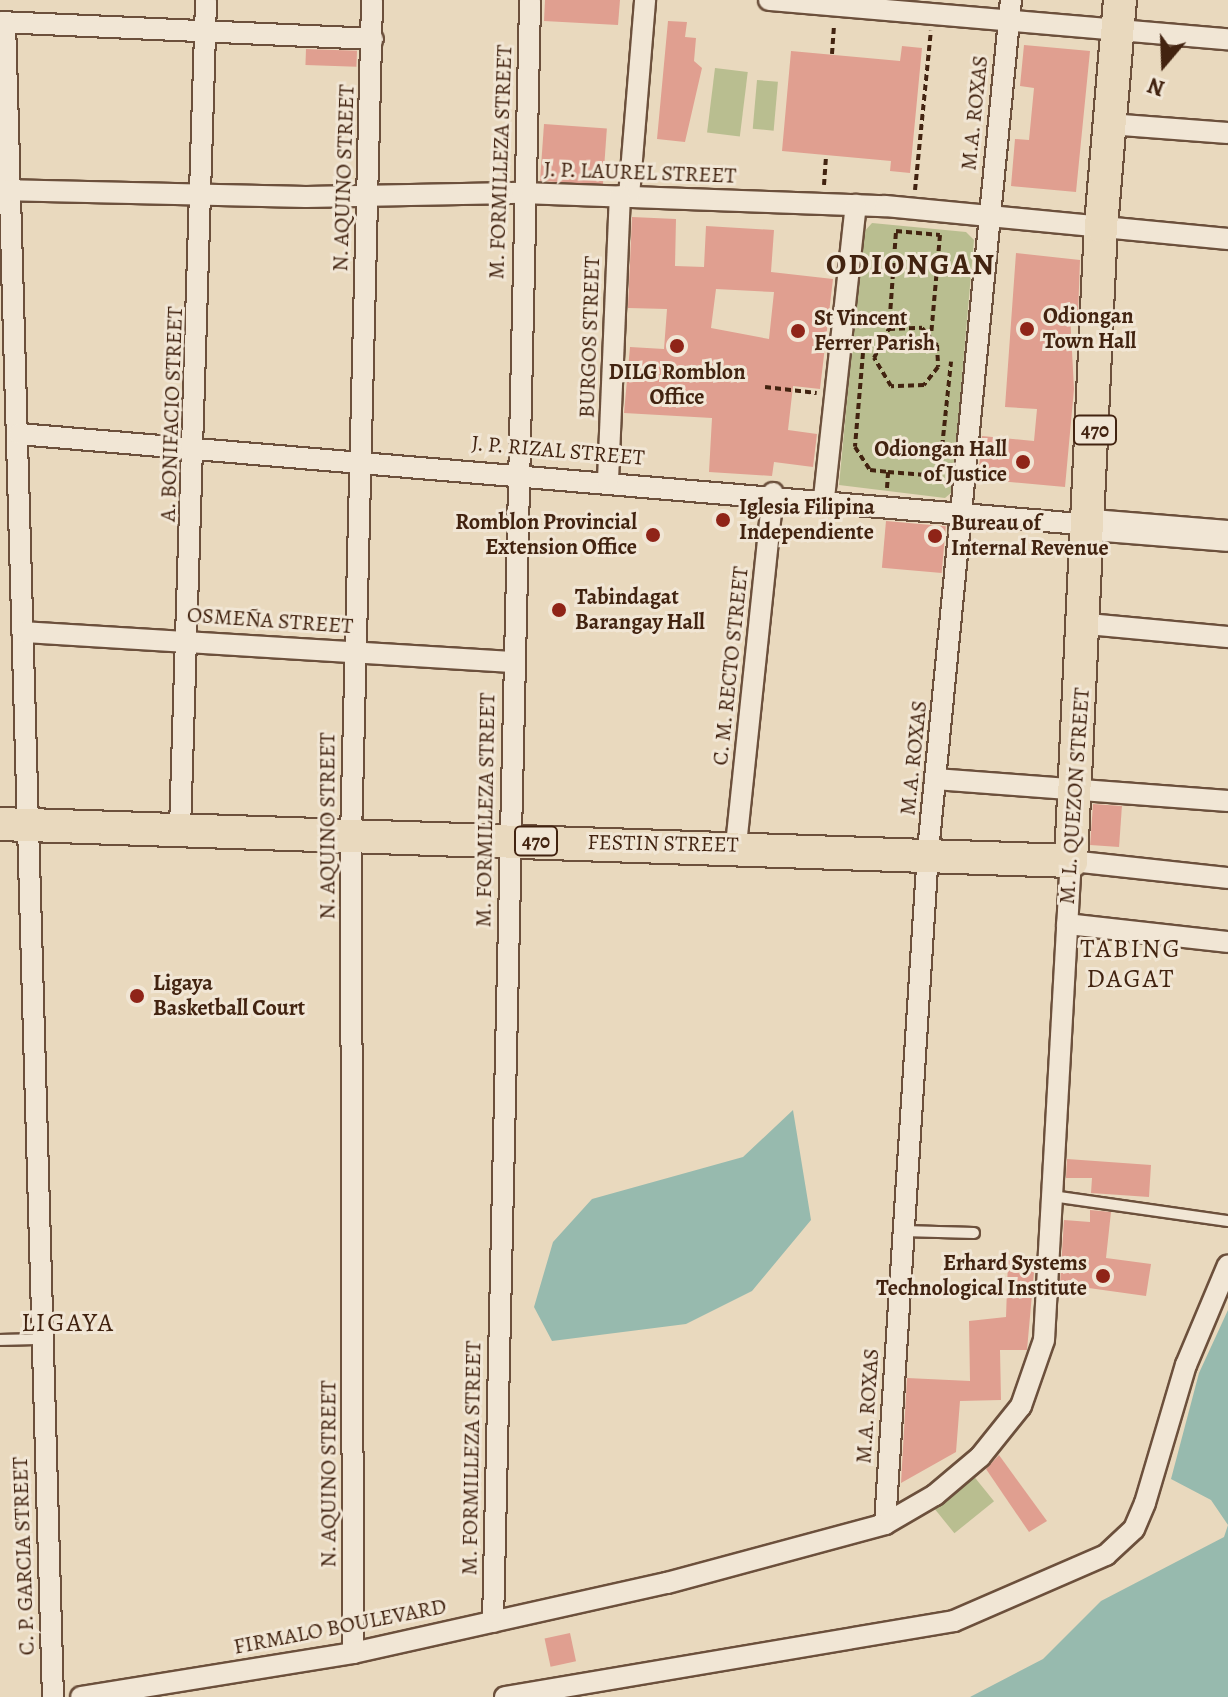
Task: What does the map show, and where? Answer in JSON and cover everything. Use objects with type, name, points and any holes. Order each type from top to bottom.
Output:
[{"type":"main road","name":"M. L. QUEZON STREET","points":[[1071,861],[1092,525],[1101,226],[1120,0]]},
{"type":"main road","name":"FESTIN STREET","points":[[14,825],[351,837],[928,851],[1071,861]]},
{"type":"street","name":"A. BONIFACIO STREET","points":[[180,829],[196,446],[206,0]]},
{"type":"street","name":"N. AQUINO STREET","points":[[353,1653],[351,837],[358,458],[369,194],[372,0]]},
{"type":"street","name":"M. FORMILLEZA STREET","points":[[493,1622],[520,472],[522,193],[530,0]]},
{"type":"street","name":"BURGOS STREET","points":[[608,480],[625,196],[645,0]]},
{"type":"street","points":[[769,0],[836,6],[898,6],[933,15],[1118,33],[1228,39]]},
{"type":"street","name":"M.A. ROXAS","points":[[885,1524],[928,851],[1011,0]]},
{"type":"street","points":[[2,22],[205,28],[373,39]]},
{"type":"street","name":"C. P. GARCIA STREET","points":[[2,22],[6,191],[19,434],[23,632],[14,825],[41,1339],[53,1697]]},
{"type":"street","points":[[1109,124],[1228,133]]},
{"type":"street","name":"J. P. LAUREL STREET","points":[[6,191],[202,195],[522,193],[856,205],[988,214],[1228,239]]},
{"type":"street","points":[[824,498],[856,205]]},
{"type":"street","name":"J. P. RIZAL STREET","points":[[19,434],[358,458],[773,493],[1092,525]]},
{"type":"street","name":"C. M. RECTO STREET","points":[[736,845],[773,493]]},
{"type":"street","points":[[1092,525],[1228,536]]},
{"type":"street","points":[[1087,624],[1228,637]]},
{"type":"street","name":"OSMEÑA STREET","points":[[23,632],[514,662]]},
{"type":"street","points":[[935,779],[1228,801]]},
{"type":"street","name":"FESTIN STREET","points":[[1071,861],[1228,878]]},
{"type":"street","name":"M. L. QUEZON STREET","points":[[885,1524],[935,1495],[980,1457],[1021,1406],[1044,1340],[1071,861]]},
{"type":"street","points":[[1067,924],[1228,942]]},
{"type":"street","points":[[505,1697],[954,1621],[1066,1576],[1106,1555],[1134,1529],[1186,1365],[1228,1265]]},
{"type":"street","name":"FIRMALO BOULEVARD","points":[[81,1697],[353,1653],[493,1622],[885,1524]]},
{"type":"lane","points":[[1050,1196],[1228,1221]]},
{"type":"lane","points":[[903,1231],[974,1233]]},
{"type":"lane","points":[[0,1340],[41,1339]]},
{"type":"path","points":[[832,54],[836,6]]},
{"type":"path","points":[[913,208],[933,15]]},
{"type":"path","points":[[823,204],[826,155]]},
{"type":"path","points":[[896,231],[940,235],[931,335],[940,356],[933,377],[901,389],[876,369],[875,347],[889,329],[896,231]]},
{"type":"path","points":[[889,329],[911,324],[931,335]]},
{"type":"path","points":[[863,353],[855,447],[870,470],[888,472],[939,476],[951,362]]},
{"type":"path","points":[[765,387],[835,395]]},
{"type":"path","points":[[885,503],[888,472]]},
{"type":"green space","points":[[715,68],[748,72],[740,137],[707,133]]},
{"type":"green space","points":[[757,80],[778,82],[774,131],[753,129]]},
{"type":"green space","points":[[872,223],[966,232],[974,240],[952,492],[945,498],[839,485],[863,233]]},
{"type":"green space","points":[[972,1474],[994,1501],[954,1533],[932,1506]]},
{"type":"water","points":[[793,1110],[811,1220],[752,1291],[686,1324],[552,1341],[534,1307],[553,1242],[592,1199],[743,1157]]},
{"type":"water","points":[[1228,1310],[1228,1525],[1211,1500],[1171,1479],[1199,1373]]},
{"type":"water","points":[[1228,1525],[1228,1697],[970,1697],[1043,1659],[1101,1601],[1224,1537]]},
{"type":"building","points":[[545,0],[620,0],[618,25],[544,21]]},
{"type":"building","points":[[668,21],[687,22],[685,37],[696,38],[694,61],[702,68],[685,142],[657,139]]},
{"type":"building","points":[[1024,45],[1090,51],[1076,192],[1011,186],[1015,139],[1029,140],[1034,88],[1020,86]]},
{"type":"building","points":[[902,46],[922,48],[910,173],[890,171],[891,161],[782,151],[791,51],[900,61]]},
{"type":"building","points":[[306,49],[357,51],[356,67],[305,65]]},
{"type":"building","points":[[544,124],[607,128],[603,185],[540,181]]},
{"type":"building","points":[[632,217],[676,219],[675,266],[704,267],[706,226],[774,230],[771,272],[833,279],[820,389],[793,386],[788,430],[817,434],[813,467],[774,462],[772,476],[709,472],[712,418],[624,413],[630,347],[664,349],[667,309],[628,308]],"holes":[[[716,289],[774,292],[769,339],[711,328]]]},
{"type":"building","points":[[1016,253],[1080,260],[1078,314],[1070,314],[1074,389],[1065,487],[978,479],[982,436],[1034,441],[1037,409],[1005,407]]},
{"type":"building","points":[[886,521],[946,526],[942,573],[882,568]]},
{"type":"building","points":[[1093,804],[1122,806],[1119,847],[1090,845]]},
{"type":"building","points":[[1067,1159],[1151,1165],[1149,1197],[1091,1193],[1092,1178],[1066,1178]]},
{"type":"building","name":"Erhard Systems Technological Institute","points":[[1090,1210],[1111,1212],[1106,1258],[1151,1264],[1146,1296],[1060,1284],[1064,1220],[1090,1222]]},
{"type":"building","points":[[1008,1260],[1035,1261],[1027,1350],[1000,1350],[1001,1400],[960,1401],[956,1452],[901,1483],[907,1378],[970,1381],[969,1321],[1006,1317]]},
{"type":"building","points":[[999,1455],[1047,1521],[1029,1532],[986,1469]]},
{"type":"building","points":[[570,1633],[576,1661],[551,1667],[545,1638]]},
{"type":"place","name":"Odiongan Town Hall","points":[[1027,329]]},
{"type":"place","name":"St Vincent Ferrer Parish","points":[[798,331]]},
{"type":"place","name":"DILG Romblon Office","points":[[677,346]]},
{"type":"place","name":"Odiongan Hall of Justice","points":[[1023,462]]},
{"type":"place","name":"Iglesia Filipina Independiente","points":[[723,520]]},
{"type":"place","name":"Romblon Provincial Extension Office","points":[[653,535]]},
{"type":"place","name":"Bureau of Internal Revenue","points":[[935,536]]},
{"type":"place","name":"Tabindagat Barangay Hall","points":[[559,610]]},
{"type":"place","name":"Ligaya Basketball Court","points":[[137,996]]},
{"type":"place","name":"Erhard Systems Technological Institute","points":[[1103,1276]]},
{"type":"district","name":"ODIONGAN","points":[[911,264]]},
{"type":"district","name":"TABING DAGAT","points":[[1131,964]]},
{"type":"district","name":"LIGAYA","points":[[68,1323]]}]
